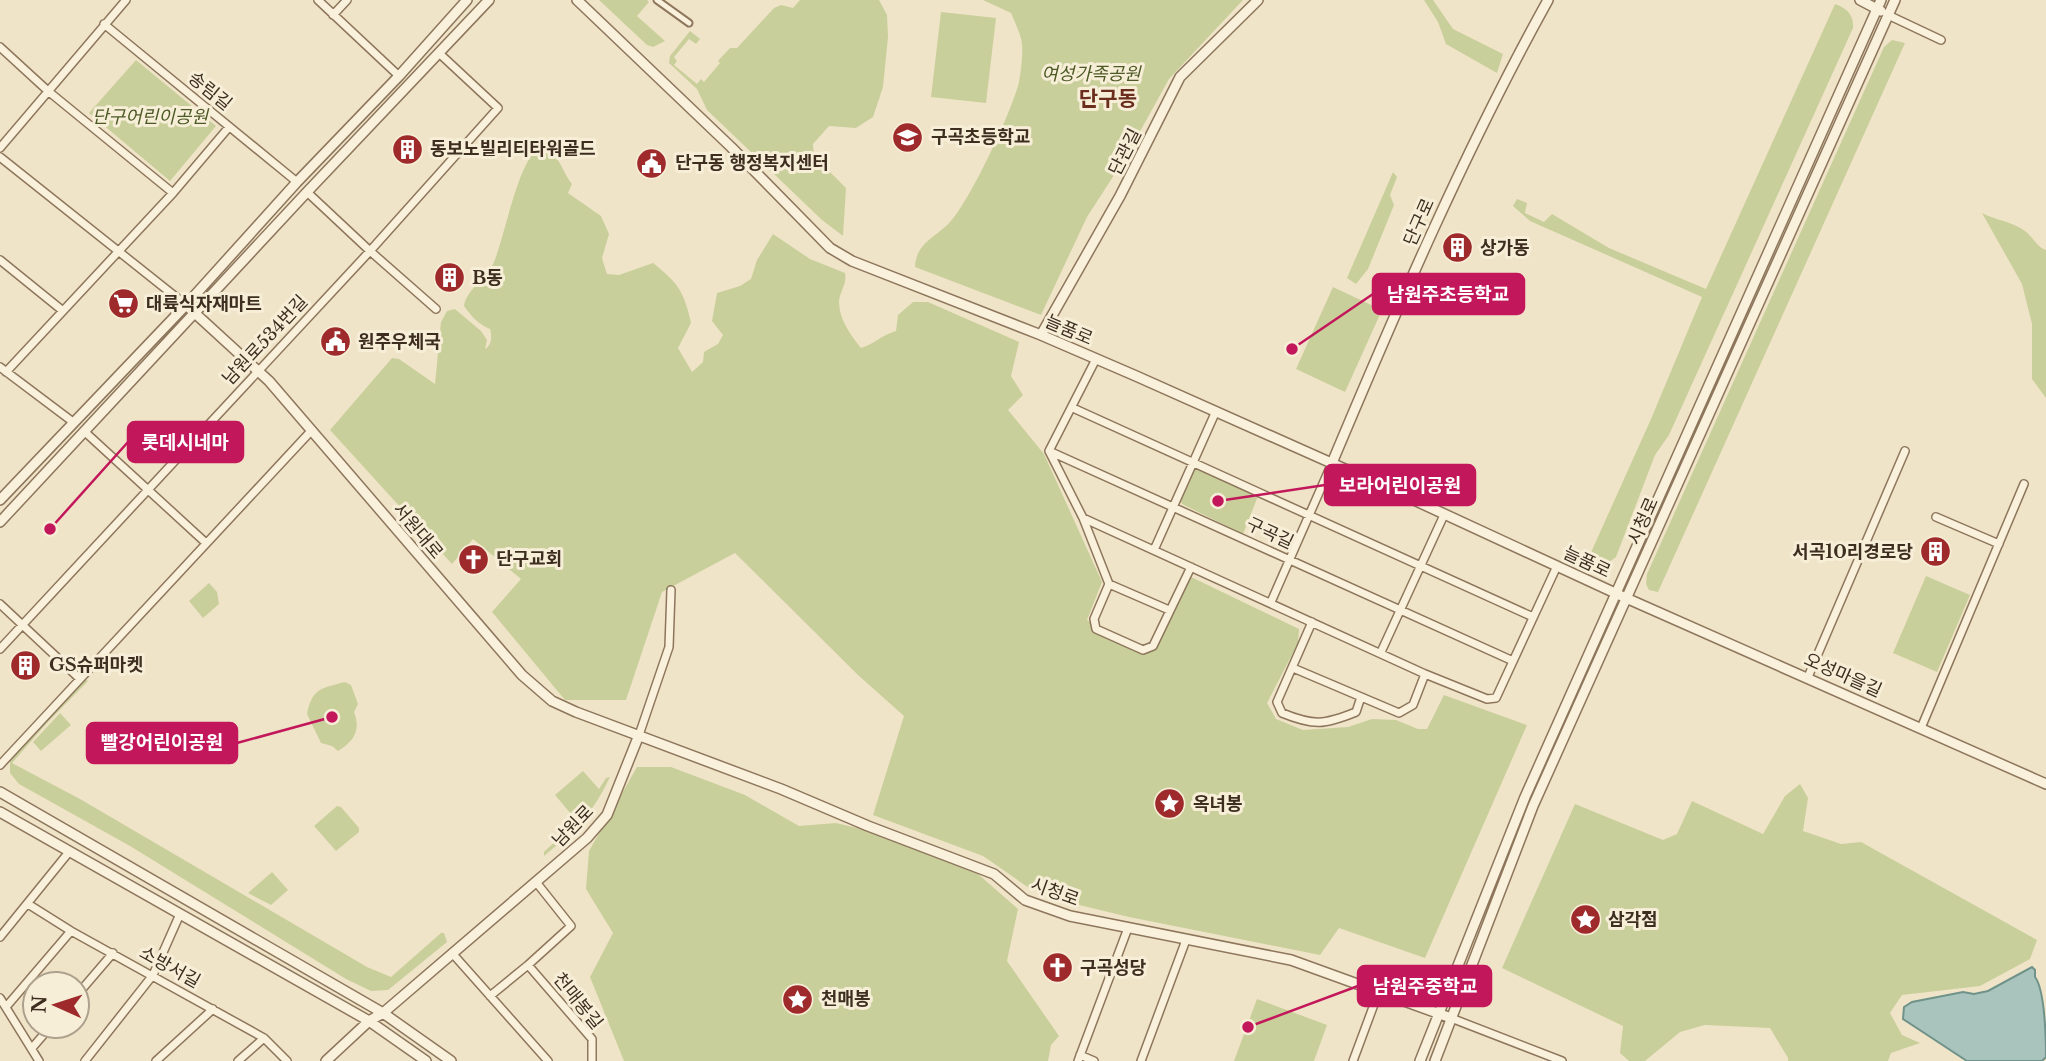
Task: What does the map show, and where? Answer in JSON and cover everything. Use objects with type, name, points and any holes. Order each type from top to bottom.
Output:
[{"type":"street","points":[[0,148],[126,0]]},
{"type":"street","points":[[318,0],[399,76]]},
{"type":"street","points":[[333,15],[346,0]]},
{"type":"street","points":[[0,500],[186,305],[467,0]]},
{"type":"street","points":[[0,523],[489,0]]},
{"type":"street","name":"늘품로","points":[[577,0],[731,147],[830,248],[873,270],[1041,335],[1216,411],[1621,596]]},
{"type":"street","points":[[657,0],[689,23]]},
{"type":"street","name":"단관길","points":[[1041,335],[1120,196],[1180,77],[1258,0]]},
{"type":"street","name":"단구로","points":[[1332,463],[1399,301],[1450,191],[1503,82],[1548,0]]},
{"type":"street","points":[[1860,0],[1879,4],[1888,15],[1941,40]]},
{"type":"street","name":"시청로","points":[[1420,1061],[1525,797],[1621,596],[1895,0]]},
{"type":"street","name":"시청로","points":[[1435,1061],[1533,806],[1742,307],[1879,4]]},
{"type":"street","name":"송림길","points":[[104,24],[297,182]]},
{"type":"street","points":[[0,47],[48,91],[173,193]]},
{"type":"street","name":"남원로534번길","points":[[0,649],[370,251],[498,108],[440,54]]},
{"type":"street","points":[[206,543],[74,422],[3,370],[63,311],[173,193],[229,127]]},
{"type":"street","points":[[0,157],[186,305]]},
{"type":"street","points":[[297,182],[436,309]]},
{"type":"street","points":[[0,260],[63,311]]},
{"type":"street","name":"서원대로","points":[[186,305],[258,370],[523,675],[552,701],[639,735]]},
{"type":"street","points":[[1096,359],[1049,451],[1083,518],[1110,584],[1169,610]]},
{"type":"street","name":"구곡길","points":[[1073,408],[1534,617]]},
{"type":"street","points":[[1154,550],[1216,411]]},
{"type":"street","points":[[0,765],[312,430]]},
{"type":"street","name":"구곡길","points":[[1049,451],[1513,661]]},
{"type":"street","points":[[1808,677],[1905,452]]},
{"type":"street","points":[[1271,602],[1332,463]]},
{"type":"street","points":[[1922,728],[2024,484]]},
{"type":"street","points":[[1381,652],[1444,515]]},
{"type":"street","points":[[1936,517],[1999,544]]},
{"type":"street","points":[[1083,518],[1425,674],[1487,699],[1496,698],[1557,566]]},
{"type":"street","points":[[1110,584],[1094,619],[1096,629],[1143,650],[1153,646],[1191,567]]},
{"type":"street","name":"남원로","points":[[326,1061],[369,1021],[383,1013],[587,838],[607,815],[639,735],[669,647],[670,590]]},
{"type":"street","name":"오성마을길","points":[[1621,596],[2046,783]]},
{"type":"street","points":[[0,604],[80,679]]},
{"type":"street","points":[[1312,622],[1277,702],[1282,713],[1317,724],[1356,712],[1361,697]]},
{"type":"street","points":[[1293,668],[1399,713],[1413,705],[1425,674]]},
{"type":"street","name":"시청로","points":[[639,735],[994,874],[1024,900],[1070,916],[1291,960],[1439,1014]]},
{"type":"street","points":[[0,792],[383,1013],[451,1061]]},
{"type":"street","points":[[0,812],[369,1021],[426,1061]]},
{"type":"street","points":[[0,937],[69,852]]},
{"type":"street","points":[[490,996],[572,926],[536,881]]},
{"type":"street","name":"소방서길","points":[[28,904],[264,1038],[288,1061]]},
{"type":"street","points":[[87,1060],[153,975],[180,914]]},
{"type":"street","points":[[1094,1061],[1079,1058],[1128,928]]},
{"type":"street","points":[[6,1007],[71,930]]},
{"type":"street","points":[[1141,1061],[1186,940]]},
{"type":"street","name":"소방서길","points":[[91,979],[113,953]]},
{"type":"street","points":[[452,953],[548,1061]]},
{"type":"street","name":"천매봉길","points":[[528,965],[592,1039],[592,1061]]},
{"type":"street","points":[[1353,1061],[1379,991]]},
{"type":"street","points":[[0,998],[39,1061]]},
{"type":"street","name":"소방서길","points":[[156,1061],[213,1009]]},
{"type":"street","points":[[1439,1014],[1562,1061]]},
{"type":"street","points":[[239,1061],[264,1038]]},
{"type":"street","points":[[32,1048],[39,1040]]},
{"type":"green space","points":[[599,0],[647,0],[649,2],[637,16],[665,41],[653,47],[647,45]]},
{"type":"green space","points":[[800,0],[879,0],[887,15],[888,37],[883,87],[873,117],[856,128],[829,126],[813,144],[814,160],[846,188],[843,236],[822,220],[707,110],[697,89],[669,63],[670,56],[690,31],[700,39],[696,44],[689,39],[674,57],[677,61],[674,65],[697,84],[701,79],[704,82],[730,48],[737,48],[774,8],[781,5],[793,8]]},
{"type":"green space","name":"여성가족공원","points":[[983,0],[1243,0],[1169,79],[1127,155],[1087,217],[1041,315],[915,267],[923,246],[950,222],[979,176],[1019,82],[1022,44],[1011,13]]},
{"type":"green space","points":[[1424,0],[1433,0],[1453,29],[1503,54],[1497,73],[1446,44],[1438,22]]},
{"type":"green space","points":[[1835,4],[1848,12],[1853,28],[1669,435],[1655,455],[1616,557],[1608,563],[1588,559],[1702,297],[1530,221],[1513,206],[1517,199],[1527,203],[1525,213],[1544,222],[1552,214],[1609,248],[1706,289]]},
{"type":"green space","points":[[941,12],[996,18],[986,103],[931,97]]},
{"type":"green space","points":[[1892,40],[1905,43],[1658,592],[1649,590],[1646,584],[1647,574],[1884,47]]},
{"type":"green space","name":"단구어린이공원","points":[[136,60],[216,126],[170,181],[89,113]]},
{"type":"green space","points":[[536,150],[555,156],[572,184],[568,193],[601,216],[609,234],[602,258],[607,274],[619,275],[653,263],[679,288],[691,323],[678,348],[692,372],[703,362],[704,352],[718,344],[723,335],[712,321],[717,293],[740,286],[751,279],[757,260],[773,234],[810,259],[845,273],[839,301],[841,315],[861,348],[896,331],[898,315],[913,302],[928,302],[1019,342],[1011,376],[1023,395],[1008,410],[1044,454],[1102,582],[1087,620],[1115,640],[1140,652],[1157,646],[1189,576],[1299,629],[1298,643],[1267,703],[1276,719],[1303,730],[1348,727],[1372,719],[1396,720],[1418,729],[1427,729],[1444,695],[1527,725],[1425,958],[1339,928],[1320,955],[1075,904],[1029,888],[983,856],[873,815],[904,716],[858,675],[735,553],[662,592],[626,700],[565,700],[492,612],[521,579],[473,539],[452,564],[330,430],[392,358],[399,359],[435,384],[441,322],[447,311],[455,309],[481,331],[487,340],[485,349],[489,345],[490,329],[475,319],[464,306],[469,294],[494,262],[517,186]]},
{"type":"green space","points":[[1393,172],[1397,177],[1390,195],[1394,205],[1368,269],[1356,284],[1347,278]]},
{"type":"green space","points":[[1982,213],[2021,228],[2046,250],[2046,398],[2032,379],[2032,324],[2022,284]]},
{"type":"green space","points":[[1333,287],[1382,310],[1345,392],[1296,369]]},
{"type":"green space","points":[[1194,468],[1258,496],[1243,534],[1182,504],[1180,499]]},
{"type":"green space","points":[[1926,576],[1970,595],[1937,672],[1893,653]]},
{"type":"green space","points":[[209,583],[217,592],[219,604],[203,618],[189,601]]},
{"type":"green space","points":[[83,678],[88,681],[12,763],[80,799],[367,967],[391,977],[441,933],[444,933],[447,942],[388,990],[371,991],[346,979],[130,846],[19,784],[10,773],[10,761]]},
{"type":"green space","points":[[345,682],[351,685],[358,704],[354,712],[357,725],[355,735],[338,751],[321,743],[307,714],[315,694]]},
{"type":"green space","points":[[60,713],[71,725],[41,751],[33,742]]},
{"type":"green space","points":[[637,767],[671,767],[745,795],[799,826],[836,823],[866,830],[978,874],[1018,909],[1007,961],[1059,1036],[1051,1045],[1048,1061],[624,1061],[590,977],[613,933],[586,889],[589,851]]},
{"type":"green space","points":[[583,771],[599,789],[606,778],[610,777],[582,821],[544,856],[544,852],[580,818],[576,820],[555,795]]},
{"type":"green space","points":[[1800,784],[1808,798],[1803,831],[1841,844],[1861,842],[2037,940],[2030,959],[1980,986],[1902,995],[1890,1013],[1902,1035],[1920,1043],[1891,1053],[1888,1061],[1788,1061],[1770,1028],[1705,1025],[1680,1032],[1645,1061],[1629,1061],[1620,1053],[1623,1026],[1502,968],[1575,804],[1663,840],[1677,834],[1692,801],[1763,834],[1785,796]]},
{"type":"green space","points":[[337,806],[341,807],[359,828],[359,832],[336,851],[314,826]]},
{"type":"green space","points":[[272,872],[288,890],[271,905],[248,893]]},
{"type":"green space","points":[[1257,999],[1327,1025],[1314,1061],[1234,1061]]},
{"type":"water","points":[[2032,967],[2041,992],[2044,1015],[2046,1057],[2042,1061],[1967,1061],[1903,1019],[1904,1007],[1912,1002],[1963,992],[1974,994],[1988,991]]},
{"type":"place","name":"구곡초등학교","points":[[908,137]]},
{"type":"place","name":"동보노빌리티타워골드","points":[[407,149]]},
{"type":"place","name":"단구동 행정복지센터","points":[[652,163]]},
{"type":"place","name":"상가동","points":[[1457,248]]},
{"type":"place","name":"B동","points":[[449,278]]},
{"type":"place","name":"대륙식자재마트","points":[[123,304]]},
{"type":"place","name":"원주우체국","points":[[335,342]]},
{"type":"place","name":"남원주초등학교","points":[[1292,349]]},
{"type":"place","name":"보라어린이공원","points":[[1218,501]]},
{"type":"place","name":"롯데시네마","points":[[50,529]]},
{"type":"place","name":"서곡10리경로당","points":[[1936,552]]},
{"type":"place","name":"단구교회","points":[[473,559]]},
{"type":"place","name":"GS슈퍼마켓","points":[[26,665]]},
{"type":"place","name":"빨강어린이공원","points":[[332,717]]},
{"type":"place","name":"옥녀봉","points":[[1170,804]]},
{"type":"place","name":"삼각점","points":[[1585,920]]},
{"type":"place","name":"구곡성당","points":[[1057,968]]},
{"type":"place","name":"천매봉","points":[[798,999]]},
{"type":"place","name":"남원주중학교","points":[[1248,1027]]},
{"type":"district","name":"단구동","points":[[1108,99]]}]
